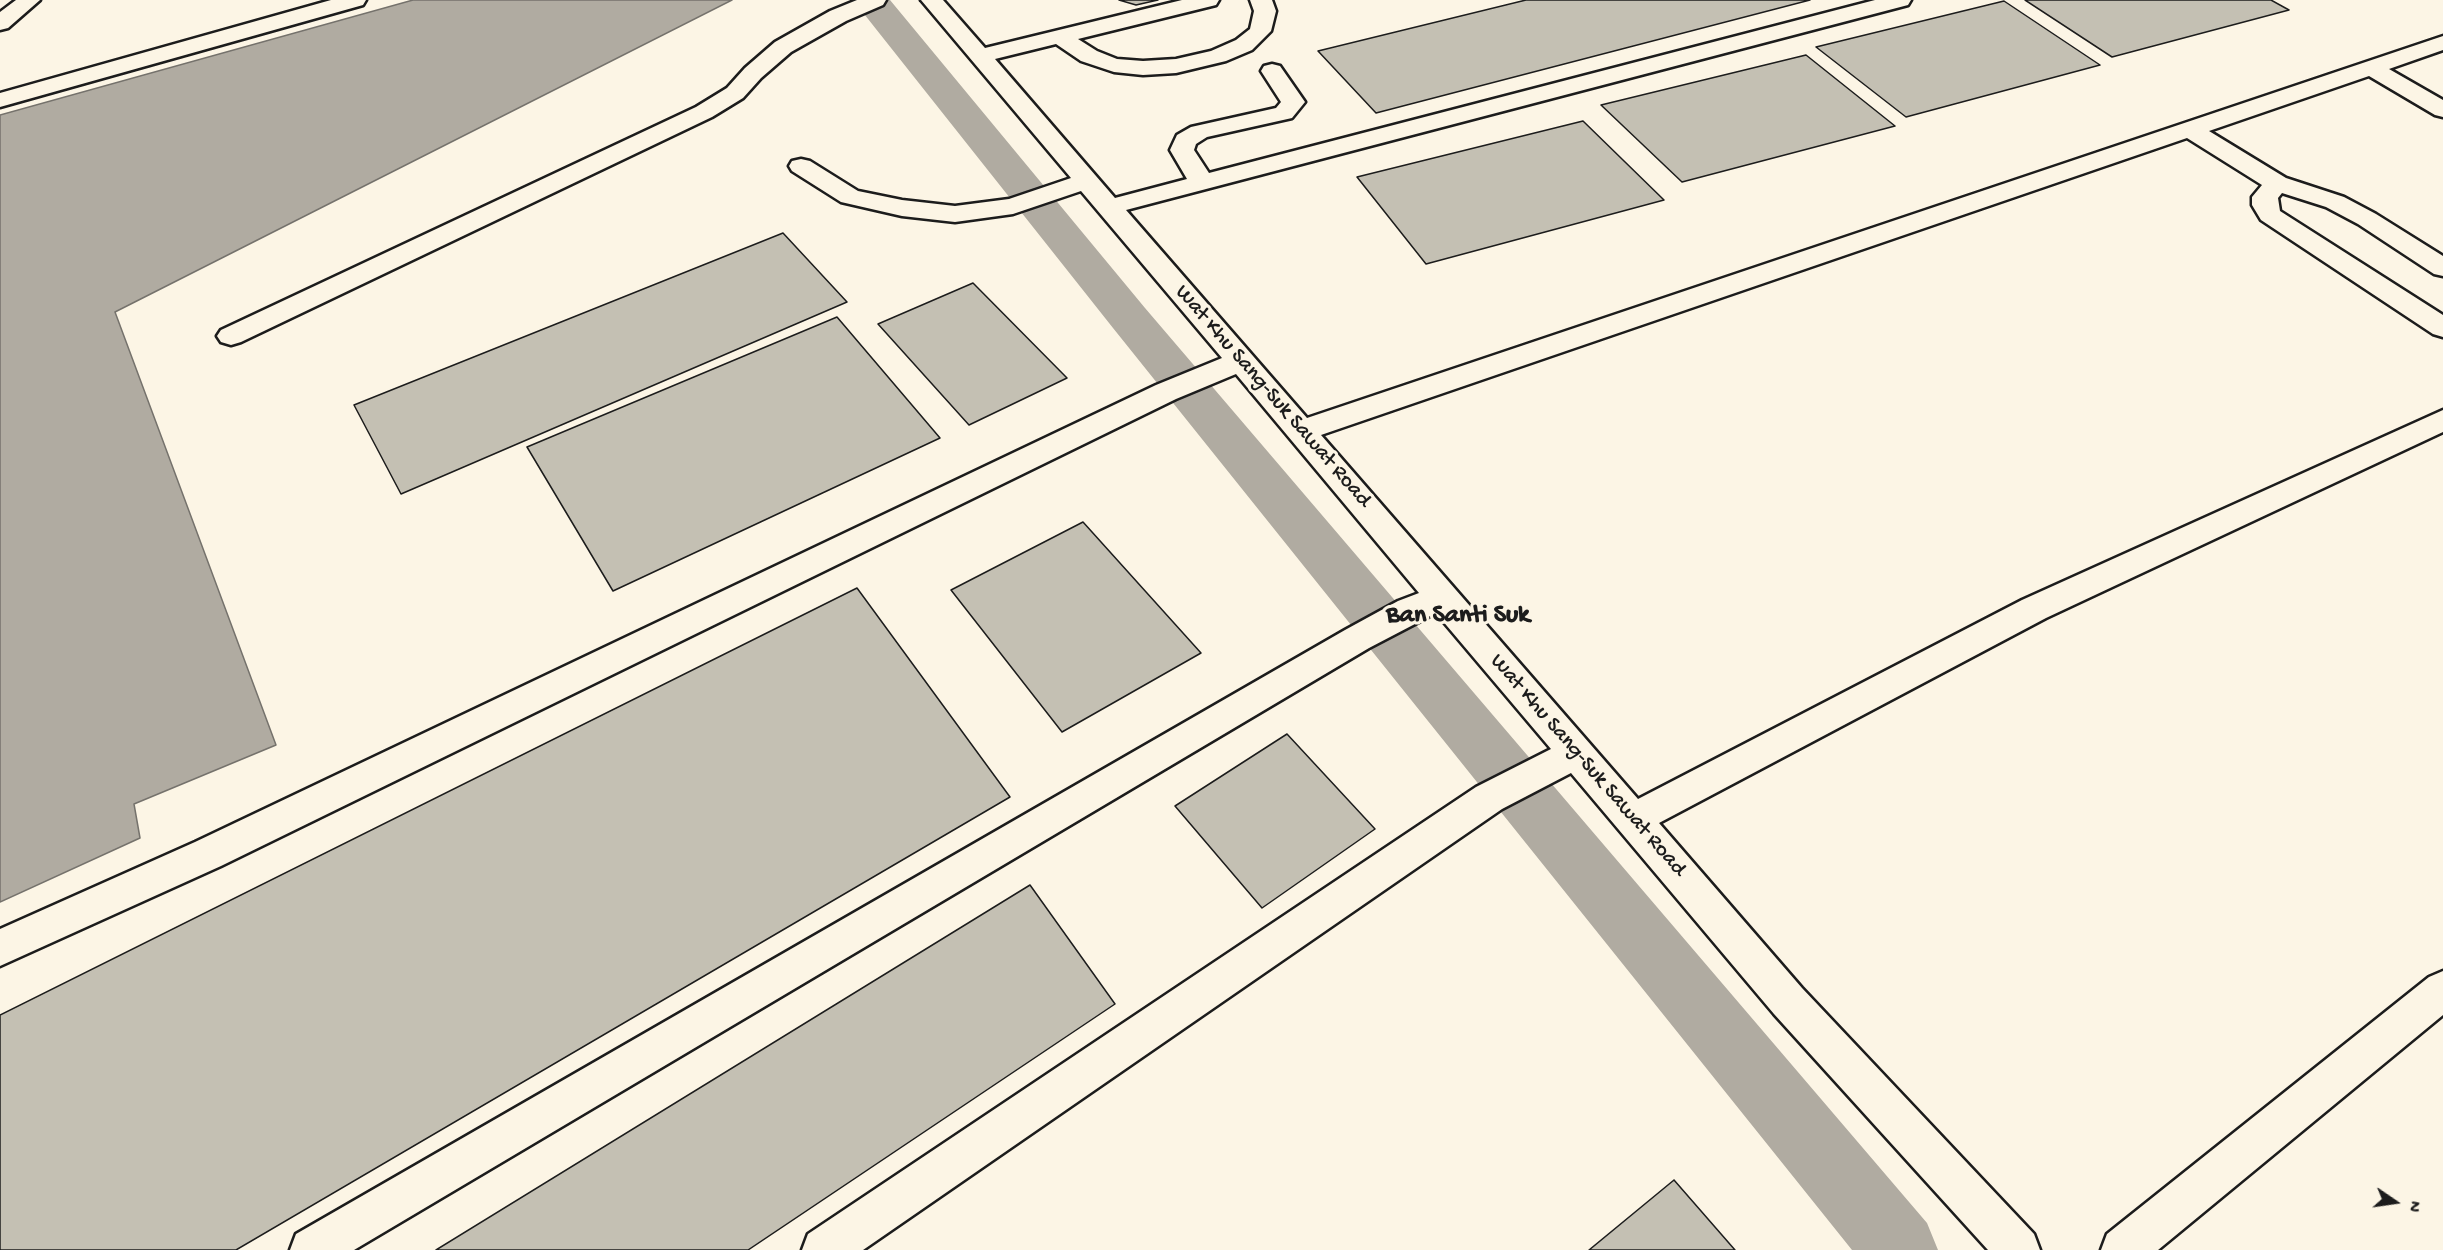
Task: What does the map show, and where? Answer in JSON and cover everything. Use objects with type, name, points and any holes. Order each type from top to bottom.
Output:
[{"type":"street","points":[[0,22],[29,0]]},
{"type":"street","points":[[4,91],[355,0]]},
{"type":"street","name":"Wat Khu Sang-Suk Sawat Road","points":[[932,0],[981,56],[1073,186],[1109,207],[1788,1001],[2018,1250]]},
{"type":"street","points":[[981,56],[1208,0]]},
{"type":"street","points":[[1060,37],[1089,56],[1114,64],[1143,68],[1176,66],[1218,56],[1244,45],[1260,31],[1265,11],[1260,0]]},
{"type":"street","points":[[1109,207],[1900,0]]},
{"type":"street","points":[[231,336],[704,112],[735,93],[753,73],[783,48],[870,2]]},
{"type":"street","points":[[1301,431],[2443,43]]},
{"type":"street","points":[[2372,68],[2443,110]]},
{"type":"street","points":[[1202,183],[1182,150],[1185,140],[1199,132],[1284,113],[1293,102],[1272,71]]},
{"type":"street","points":[[2191,130],[2277,183],[2335,202],[2367,219],[2443,268]]},
{"type":"street","points":[[801,166],[850,197],[902,208],[955,214],[1012,206],[1073,186]]},
{"type":"street","points":[[2277,183],[2265,196],[2265,205],[2270,215],[2443,328]]},
{"type":"street","points":[[0,948],[208,854],[1166,392],[1242,361]]},
{"type":"street","points":[[1633,819],[2034,609],[2443,420]]},
{"type":"street","points":[[312,1250],[1357,639],[1410,610],[1443,597]]},
{"type":"street","points":[[824,1250],[1489,798],[1576,753]]},
{"type":"street","points":[[2123,1250],[2443,990]]},
{"type":"shaded area","points":[[413,0],[732,0],[115,312],[276,745],[134,804],[140,838],[0,902],[0,115]]},
{"type":"building","points":[[1119,0],[1158,0],[1136,5]]},
{"type":"building","points":[[1526,0],[1810,0],[1376,113],[1318,51]]},
{"type":"building","points":[[2025,0],[2271,0],[2289,10],[2112,57]]},
{"type":"building","points":[[2004,1],[2100,65],[1906,117],[1816,47]]},
{"type":"building","points":[[1806,55],[1895,126],[1682,182],[1601,105]]},
{"type":"building","points":[[1583,121],[1664,200],[1426,264],[1357,177]]},
{"type":"building","points":[[783,233],[847,302],[401,494],[354,405]]},
{"type":"building","points":[[973,283],[1067,378],[969,425],[878,324]]},
{"type":"building","points":[[837,317],[940,438],[613,591],[527,447]]},
{"type":"building","points":[[1083,522],[1201,653],[1062,732],[951,590]]},
{"type":"building","points":[[857,588],[1010,797],[236,1250],[0,1250],[0,1015]]},
{"type":"building","points":[[1287,734],[1375,829],[1262,908],[1175,806]]},
{"type":"building","points":[[1030,885],[1115,1004],[748,1250],[436,1250]]},
{"type":"building","points":[[1674,1180],[1735,1250],[1589,1250]]},
{"type":"waterway","points":[[871,0],[1129,318],[1900,1250]]},
{"type":"district","name":"Ban Santi Suk","points":[[1458,617]]}]
